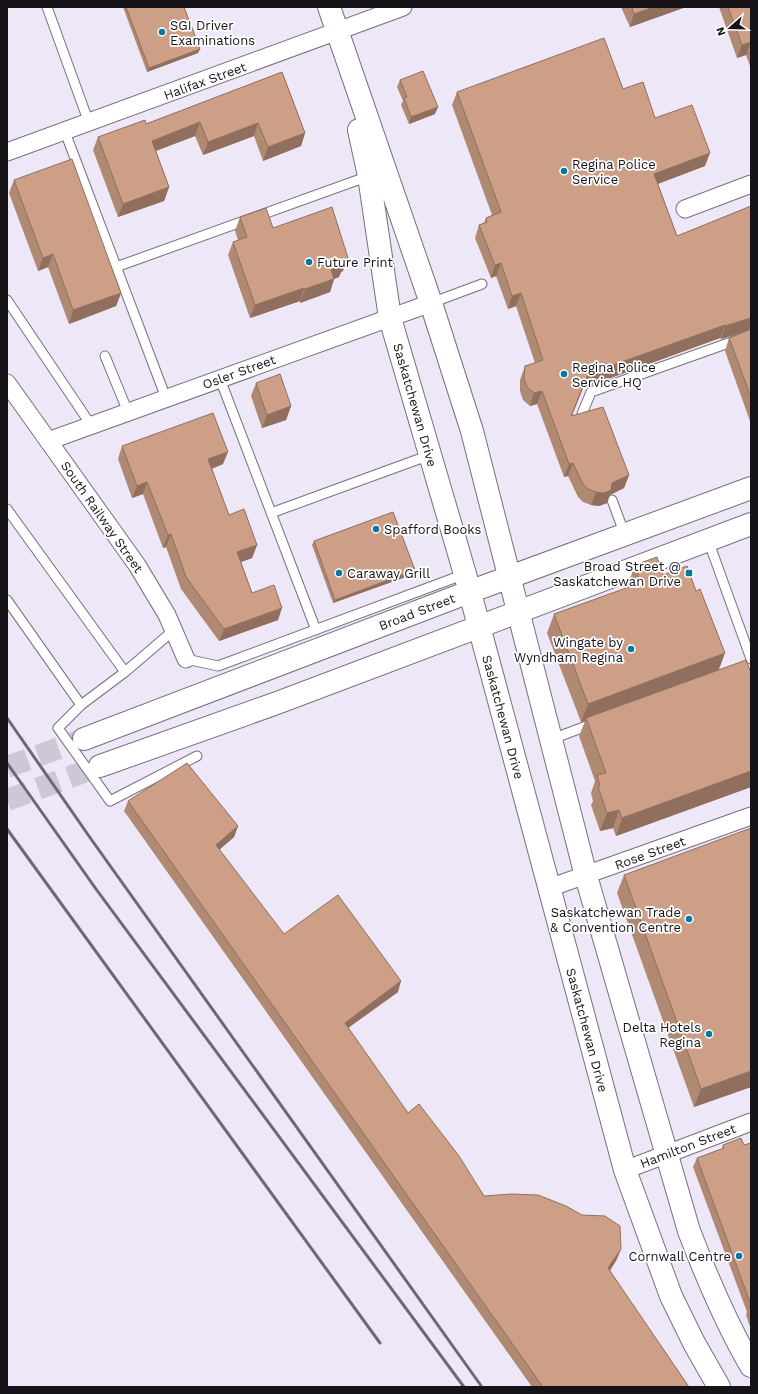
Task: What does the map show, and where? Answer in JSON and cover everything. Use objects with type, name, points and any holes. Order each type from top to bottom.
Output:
[{"type":"main road","name":"Saskatchewan Drive","points":[[329,7],[431,303],[472,431],[508,578],[552,739],[586,876],[689,1231],[709,1282],[730,1328],[751,1366]]},
{"type":"main road","name":"Saskatchewan Drive","points":[[338,30],[369,176],[390,318],[467,583],[625,1170],[671,1296],[694,1344],[719,1387]]},
{"type":"main road","name":"Broad Street","points":[[84,739],[467,583],[508,578],[626,536],[751,488]]},
{"type":"main road","points":[[100,766],[277,703],[751,524]]},
{"type":"street","name":"Halifax Street","points":[[7,152],[403,7]]},
{"type":"street","points":[[685,209],[751,184]]},
{"type":"street","name":"Osler Street","points":[[48,441],[431,303]]},
{"type":"street","name":"South Railway Street","points":[[7,383],[137,564],[167,615],[186,659]]},
{"type":"street","name":"Rose Street","points":[[549,888],[751,816]]},
{"type":"street","name":"Hamilton Street","points":[[625,1170],[751,1122]]},
{"type":"lane","points":[[47,7],[89,123]]},
{"type":"lane","points":[[65,132],[166,398]]},
{"type":"lane","points":[[116,267],[369,176]]},
{"type":"lane","points":[[431,303],[482,284]]},
{"type":"lane","points":[[7,300],[91,426]]},
{"type":"lane","points":[[582,414],[591,392],[751,335]]},
{"type":"lane","points":[[104,356],[128,412]]},
{"type":"lane","points":[[220,379],[316,630]]},
{"type":"lane","points":[[271,513],[430,455]]},
{"type":"lane","points":[[612,500],[626,536]]},
{"type":"lane","points":[[7,509],[125,672]]},
{"type":"lane","points":[[708,540],[751,659]]},
{"type":"lane","points":[[186,659],[218,666],[316,630],[467,583]]},
{"type":"lane","points":[[7,600],[81,705]]},
{"type":"lane","points":[[174,630],[125,672],[81,705],[58,728],[110,801],[196,756]]},
{"type":"lane","points":[[552,739],[604,720]]},
{"type":"building","name":"SGI Driver Examinations","points":[[126,7],[184,7],[200,49],[149,68]]},
{"type":"building","points":[[632,7],[654,7],[634,14]]},
{"type":"building","points":[[728,7],[751,7],[751,42],[742,45]]},
{"type":"building","points":[[604,38],[623,89],[643,82],[655,118],[692,105],[710,153],[654,174],[677,236],[751,206],[751,318],[725,325],[588,374],[571,416],[603,407],[629,475],[612,483],[611,490],[604,493],[588,489],[583,484],[573,463],[569,464],[542,391],[534,393],[527,387],[524,378],[525,366],[543,360],[521,293],[512,296],[501,263],[495,265],[479,225],[487,222],[486,218],[501,212],[457,92]]},
{"type":"building","points":[[423,71],[438,107],[411,117],[404,98],[407,97],[400,80]]},
{"type":"building","points":[[282,72],[305,133],[268,147],[258,123],[208,142],[200,122],[152,141],[169,187],[123,204],[98,137],[145,120],[146,124]]},
{"type":"building","points":[[72,159],[121,293],[73,310],[53,254],[43,258],[14,180]]},
{"type":"building","points":[[332,207],[348,258],[342,260],[344,264],[331,269],[334,279],[255,305],[233,242],[247,237],[240,217],[266,208],[273,228]]},
{"type":"building","points":[[751,329],[751,397],[729,338]]},
{"type":"building","points":[[280,374],[291,406],[267,415],[256,383]]},
{"type":"building","points":[[213,413],[228,452],[208,459],[229,515],[244,509],[257,545],[237,552],[252,593],[274,585],[282,608],[224,629],[186,577],[171,534],[168,535],[147,482],[137,486],[122,446]]},
{"type":"building","points":[[393,512],[415,570],[335,600],[314,541]]},
{"type":"building","name":"Wingate by Wyndham Regina","points":[[657,557],[663,575],[687,566],[696,591],[700,589],[725,653],[588,704],[554,614],[640,583],[635,565]]},
{"type":"building","points":[[746,660],[751,673],[751,771],[622,818],[619,810],[607,813],[598,787],[600,786],[597,775],[606,773],[586,718]]},
{"type":"building","points":[[187,763],[238,826],[216,845],[284,934],[338,895],[401,981],[345,1023],[408,1113],[419,1104],[459,1156],[484,1196],[512,1194],[538,1195],[566,1206],[582,1215],[605,1216],[620,1226],[621,1249],[608,1268],[689,1387],[543,1387],[128,801]]},
{"type":"building","points":[[751,828],[751,1071],[701,1089],[624,875]]},
{"type":"building","name":"Cornwall Centre","points":[[741,1138],[744,1145],[751,1143],[751,1305],[697,1158],[724,1148],[723,1145]]},
{"type":"tunnel","points":[[7,767],[84,739]]},
{"type":"tunnel","points":[[7,800],[100,766]]},
{"type":"railway","points":[[7,718],[91,839],[482,1387]]},
{"type":"railway","points":[[7,763],[96,889],[464,1387]]},
{"type":"railway","points":[[7,829],[380,1343]]},
{"type":"place","name":"SGI Driver Examinations","points":[[162,32]]},
{"type":"place","name":"Regina Police Service","points":[[564,171]]},
{"type":"place","name":"Future Print","points":[[309,262]]},
{"type":"place","name":"Regina Police Service HQ","points":[[564,374]]},
{"type":"place","name":"Spafford Books","points":[[376,529]]},
{"type":"place","name":"Caraway Grill","points":[[339,573]]},
{"type":"place","name":"Broad Street @ Saskatchewan Drive","points":[[689,573]]},
{"type":"place","name":"Wingate by Wyndham Regina","points":[[631,649]]},
{"type":"place","name":"Saskatchewan Trade & Convention Centre","points":[[689,919]]},
{"type":"place","name":"Delta Hotels Regina","points":[[709,1034]]},
{"type":"place","name":"Cornwall Centre","points":[[739,1256]]}]
